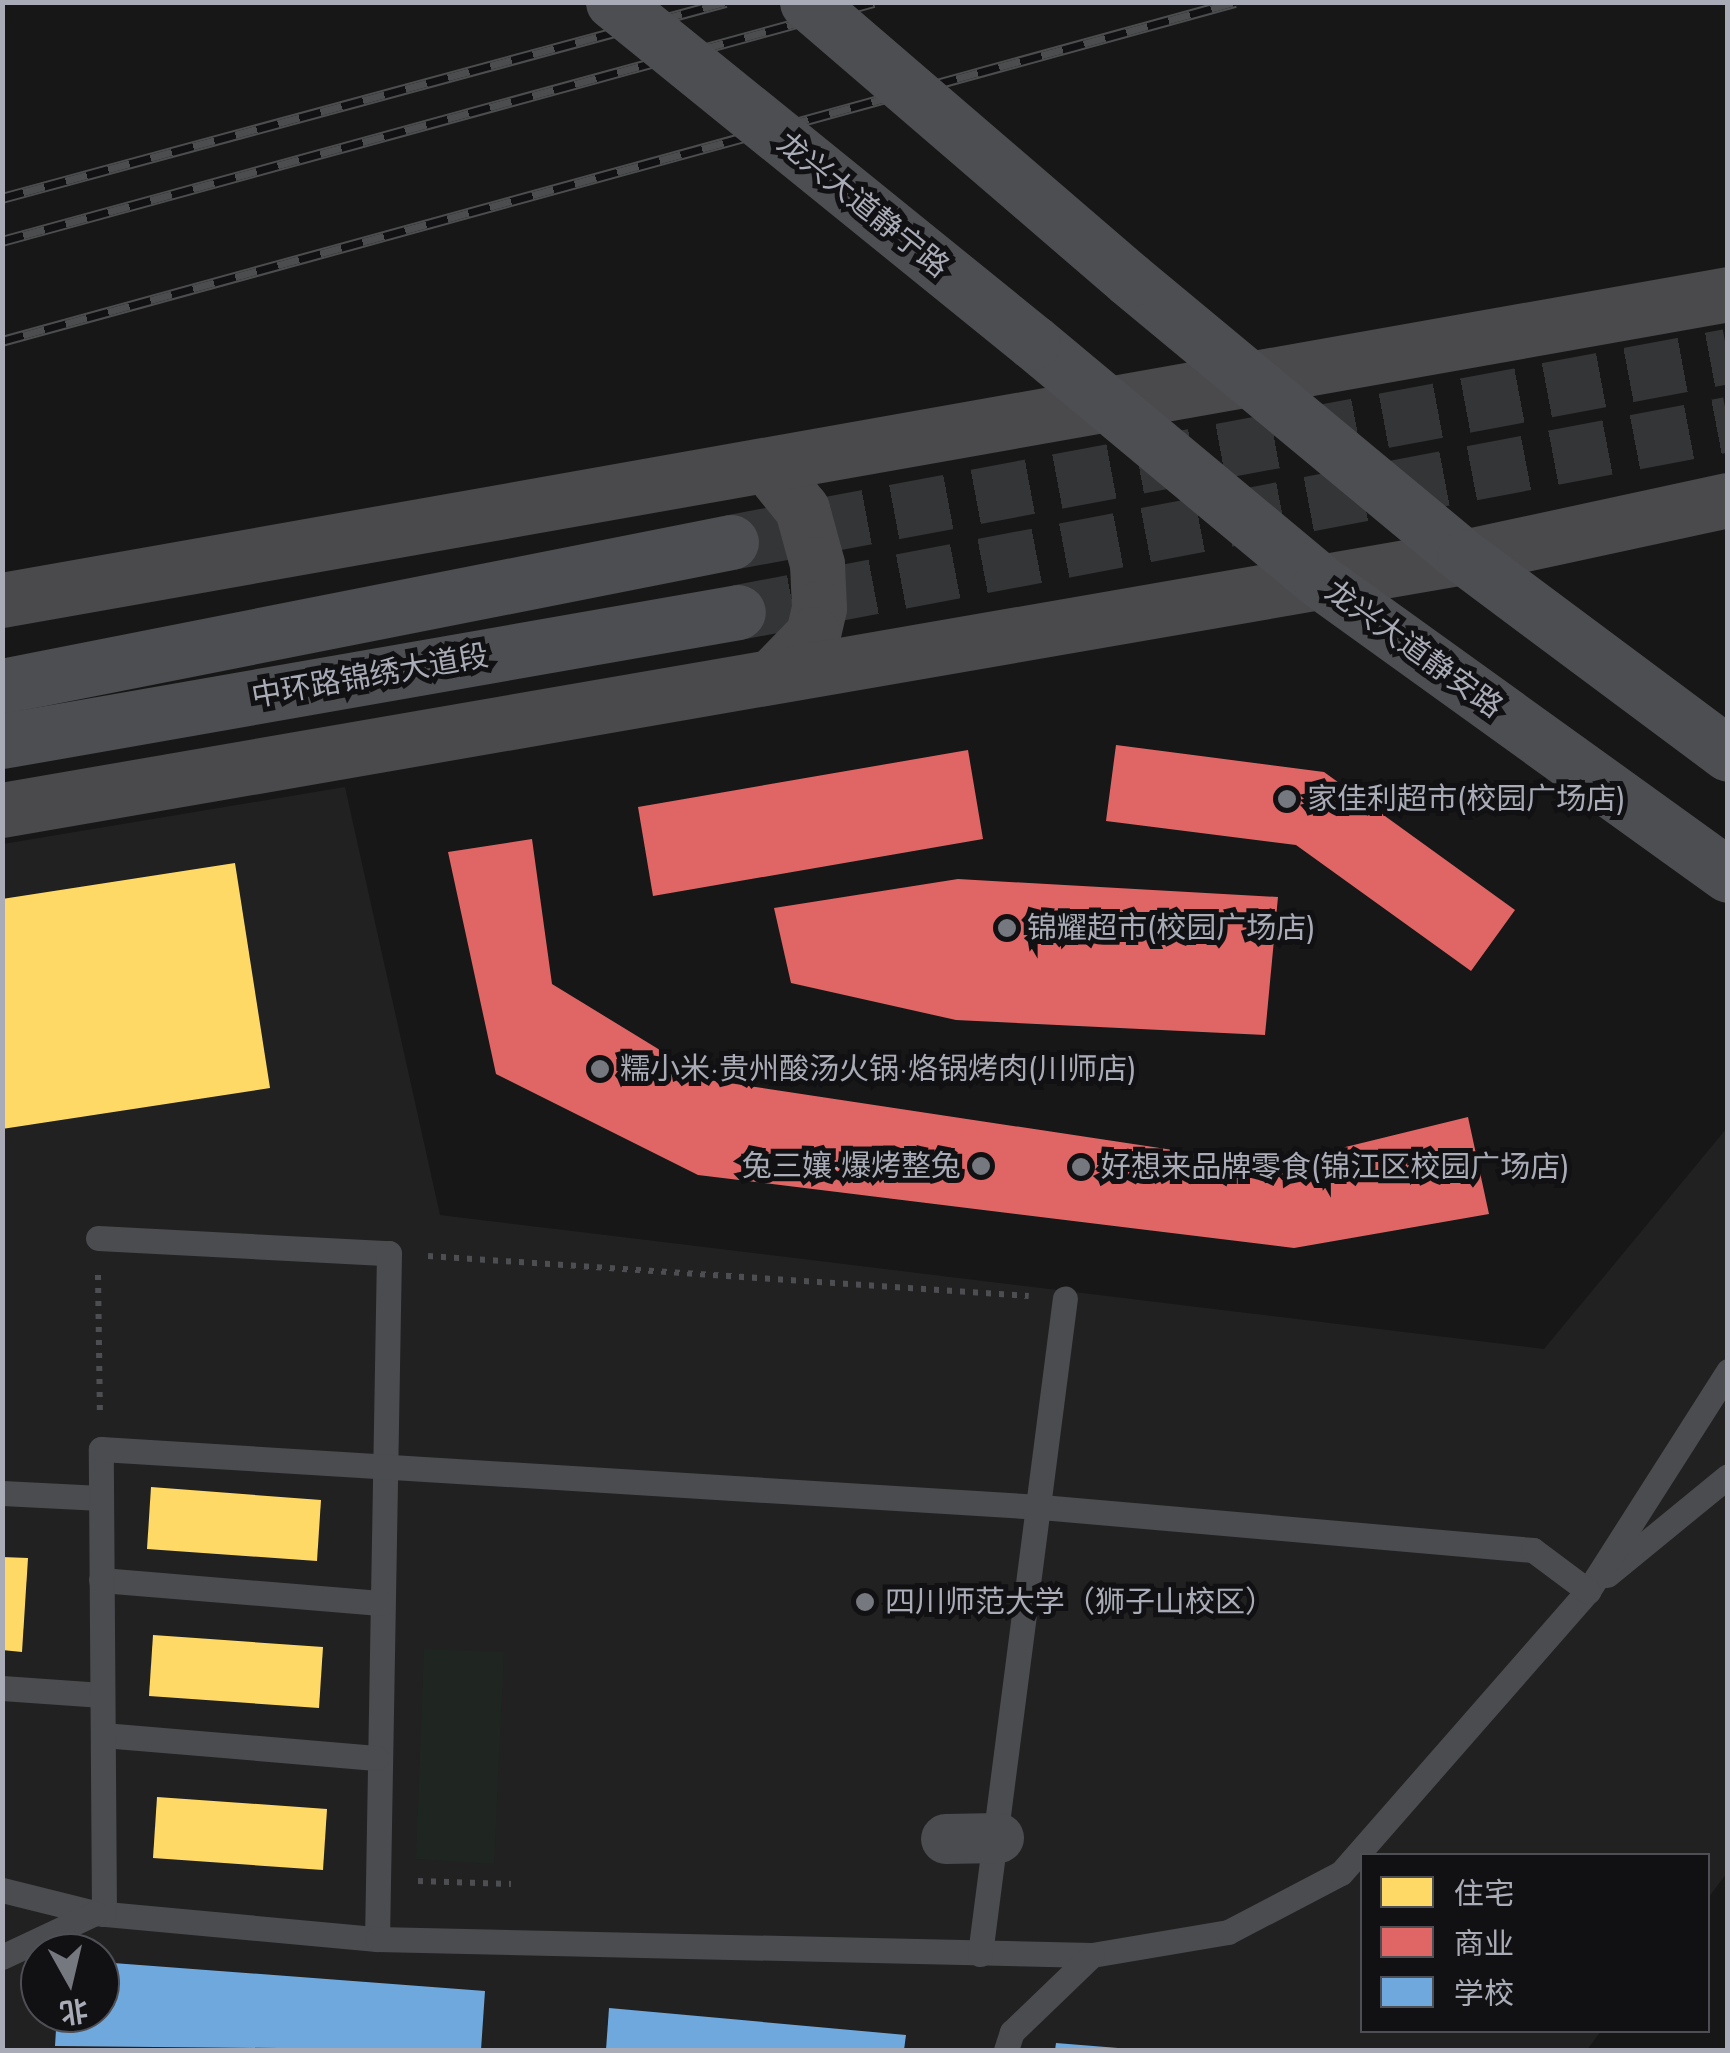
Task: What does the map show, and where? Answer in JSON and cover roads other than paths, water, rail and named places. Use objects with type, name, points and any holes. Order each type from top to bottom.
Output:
[{"type":"main road","name":"龙兴大道静宁路","points":[[613,2],[1116,405]]},
{"type":"main road","points":[[808,2],[1130,279],[1464,557],[1728,754]]},
{"type":"main road","points":[[2,600],[1254,382],[1728,294]]},
{"type":"main road","name":"龙兴大道静安路","points":[[1116,405],[1321,582],[1728,875]]},
{"type":"main road","points":[[768,468],[802,509],[817,564],[819,608],[813,634],[776,672]]},
{"type":"main road","points":[[2,810],[776,672],[1464,557],[1728,500]]},
{"type":"main road","name":"中环路锦绣大道段","points":[[2,686],[731,542]]},
{"type":"main road","name":"中环路锦绣大道段","points":[[2,741],[738,612]]},
{"type":"street","points":[[946,1839],[999,1838]]},
{"type":"lane","points":[[98,1238],[389,1253],[376,1758],[376,1939]]},
{"type":"lane","points":[[980,1954],[999,1838],[1066,1298]]},
{"type":"lane","points":[[2,1890],[100,1914],[376,1939],[1092,1956],[1228,1932],[1341,1873],[1588,1591],[1728,1371]]},
{"type":"lane","points":[[100,1914],[100,1449],[1041,1507],[1534,1550],[1588,1591]]},
{"type":"lane","points":[[1588,1591],[1728,1476]]},
{"type":"lane","points":[[2,1493],[100,1498]]},
{"type":"lane","points":[[102,1580],[380,1603]]},
{"type":"lane","points":[[2,1688],[102,1695]]},
{"type":"lane","points":[[102,1734],[376,1758]]},
{"type":"lane","points":[[2,1958],[100,1914]]},
{"type":"lane","points":[[1006,2050],[1012,2032],[1092,1956]]},
{"type":"tunnel","points":[[731,542],[1728,356]]},
{"type":"tunnel","points":[[738,612],[1728,424]]},
{"type":"railway","points":[[2,198],[726,2]]},
{"type":"railway","points":[[2,241],[874,2]]},
{"type":"railway","points":[[2,341],[1235,2]]},
{"type":"place","name":"家佳利超市(校园广场店)","points":[[1287,799]]},
{"type":"place","name":"锦耀超市(校园广场店)","points":[[1007,928]]},
{"type":"place","name":"糯小米·贵州酸汤火锅·烙锅烤肉(川师店)","points":[[600,1069]]},
{"type":"place","name":"兔三孃·爆烤整兔","points":[[981,1166]]},
{"type":"place","name":"好想来品牌零食(锦江区校园广场店)","points":[[1081,1167]]},
{"type":"place","name":"四川师范大学（狮子山校区）","points":[[865,1602]]}]
